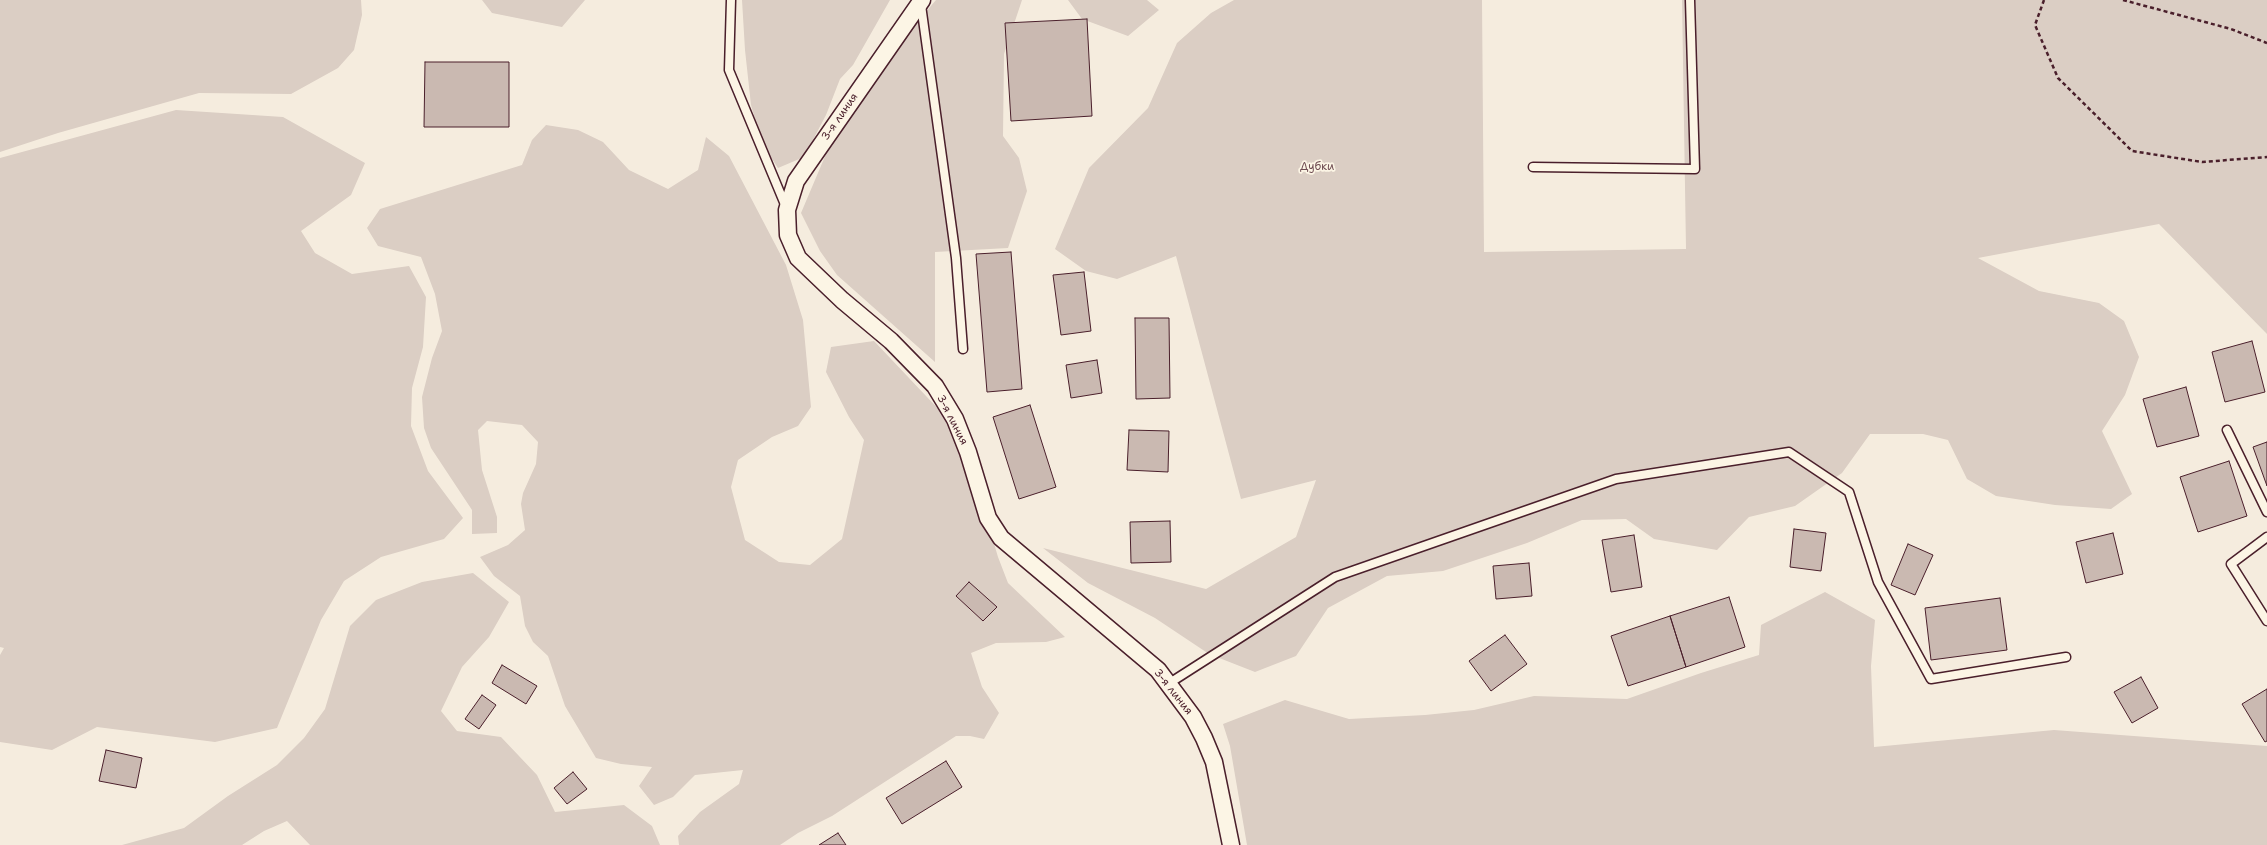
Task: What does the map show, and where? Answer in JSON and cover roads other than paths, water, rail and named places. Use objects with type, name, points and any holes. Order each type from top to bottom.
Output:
[{"type":"street","name":"3-я линия","points":[[921,1],[796,181],[787,210],[788,235],[798,258],[842,300],[891,341],[935,386],[955,420],[968,452],[988,518],[1001,538],[1158,670],[1193,717],[1214,762],[1231,845]]},
{"type":"lane","points":[[730,0],[729,70],[787,210]]},
{"type":"lane","points":[[1532,167],[1695,169],[1690,0]]},
{"type":"lane","points":[[921,1],[956,258],[963,349]]},
{"type":"lane","points":[[2227,430],[2267,512]]},
{"type":"lane","points":[[1168,684],[1335,577],[1616,479],[1789,452],[1849,492],[1878,582],[1931,680],[2066,657]]},
{"type":"lane","points":[[2267,537],[2231,564],[2267,621]]},
{"type":"park label","name":"Дубки","points":[[1317,167]]}]
